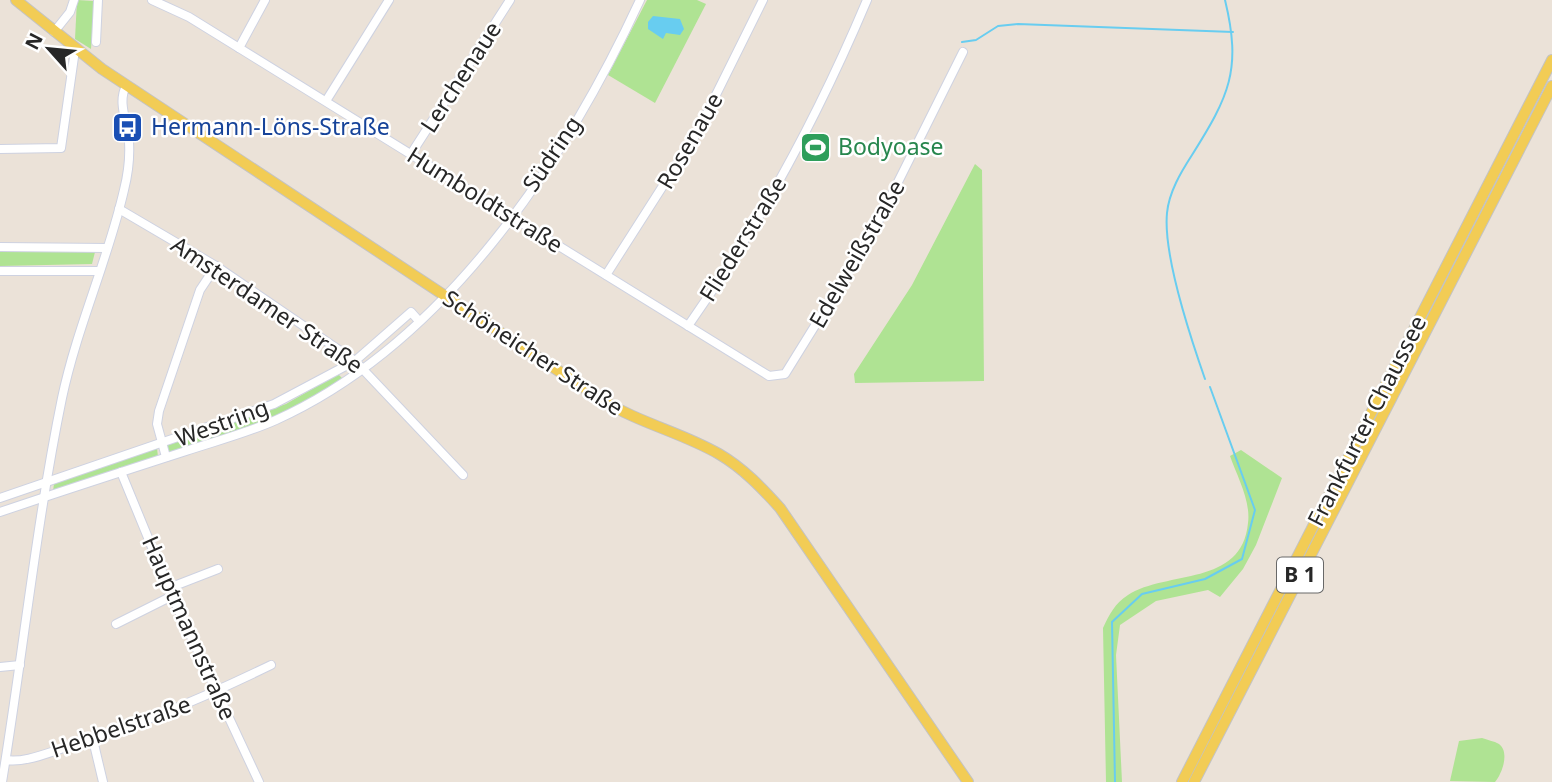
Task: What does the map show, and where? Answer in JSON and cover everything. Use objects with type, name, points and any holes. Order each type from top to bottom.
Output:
[{"type":"main road","name":"Schöneicher Straße","points":[[16,0],[75,50],[126,86],[619,411],[710,449],[757,484],[779,508],[968,782]]},
{"type":"main road","name":"Frankfurter Chaussee","points":[[1182,782],[1552,60]]},
{"type":"main road","name":"Frankfurter Chaussee","points":[[1194,782],[1552,86]]},
{"type":"street","points":[[54,32],[69,12],[74,0]]},
{"type":"street","points":[[96,43],[98,0]]},
{"type":"street","name":"Humboldtstraße","points":[[152,0],[189,17],[769,376],[782,376]]},
{"type":"street","points":[[239,48],[265,0]]},
{"type":"street","points":[[326,101],[388,0]]},
{"type":"street","name":"Lerchenaue","points":[[411,154],[510,0]]},
{"type":"street","name":"Südring","points":[[445,297],[544,170],[596,86],[640,0]]},
{"type":"street","name":"Rosenaue","points":[[606,275],[696,134],[763,0]]},
{"type":"street","name":"Fliederstraße","points":[[688,326],[740,249],[797,150],[867,0]]},
{"type":"street","points":[[0,149],[61,148],[75,50]]},
{"type":"street","name":"Edelweißstraße","points":[[782,376],[873,232],[963,52]]},
{"type":"street","points":[[2,782],[46,483],[71,359],[119,209],[129,156],[128,127],[121,100],[126,86]]},
{"type":"street","name":"Amsterdamer Straße","points":[[119,209],[216,267],[355,361],[463,475]]},
{"type":"street","points":[[0,247],[106,248]]},
{"type":"street","points":[[166,457],[157,424],[164,394],[200,290],[216,267]]},
{"type":"street","points":[[0,271],[98,271]]},
{"type":"street","name":"Westring","points":[[0,512],[274,421],[323,396],[363,369],[445,297]]},
{"type":"street","name":"Westring","points":[[0,498],[161,445],[274,404],[355,361],[411,312],[419,321]]},
{"type":"street","name":"Hauptmannstraße","points":[[121,472],[171,592],[258,782]]},
{"type":"street","points":[[116,624],[218,569]]},
{"type":"street","points":[[0,667],[20,665]]},
{"type":"street","name":"Hebbelstraße","points":[[6,760],[19,760],[93,740],[167,713],[271,665]]},
{"type":"street","points":[[93,740],[103,782]]},
{"type":"green space","points":[[77,0],[94,1],[91,49],[75,39]]},
{"type":"green space","points":[[647,0],[697,0],[706,4],[655,103],[608,75]]},
{"type":"green space","points":[[975,164],[982,170],[984,381],[855,383],[854,374],[912,285]]},
{"type":"green space","points":[[96,248],[92,264],[0,266],[0,249]]},
{"type":"green space","points":[[338,374],[344,380],[290,412],[167,454],[165,446],[286,404]]},
{"type":"green space","points":[[157,448],[158,457],[53,491],[54,484]]},
{"type":"green space","points":[[1241,450],[1282,478],[1256,545],[1243,569],[1220,597],[1208,590],[1156,601],[1120,625],[1116,655],[1122,782],[1106,782],[1103,628],[1116,606],[1128,595],[1144,587],[1200,574],[1232,558],[1243,543],[1248,523],[1245,497],[1230,456]]},
{"type":"green space","points":[[1482,738],[1499,744],[1504,752],[1502,769],[1495,782],[1450,781],[1459,741]]},
{"type":"water","points":[[653,16],[680,19],[684,29],[680,35],[666,33],[663,39],[648,29],[648,22]]},
{"type":"waterway","points":[[1205,379],[1174,273],[1169,251],[1167,213],[1176,182],[1215,116],[1229,82],[1232,45],[1225,0]]},
{"type":"waterway","points":[[962,42],[976,40],[998,26],[1018,24],[1233,32]]},
{"type":"waterway","points":[[1115,782],[1112,622],[1142,594],[1205,579],[1242,559],[1255,510],[1210,387]]},
{"type":"place","name":"Hermann-Löns-Straße","points":[[128,127]]},
{"type":"place","name":"Bodyoase","points":[[815,147]]}]
